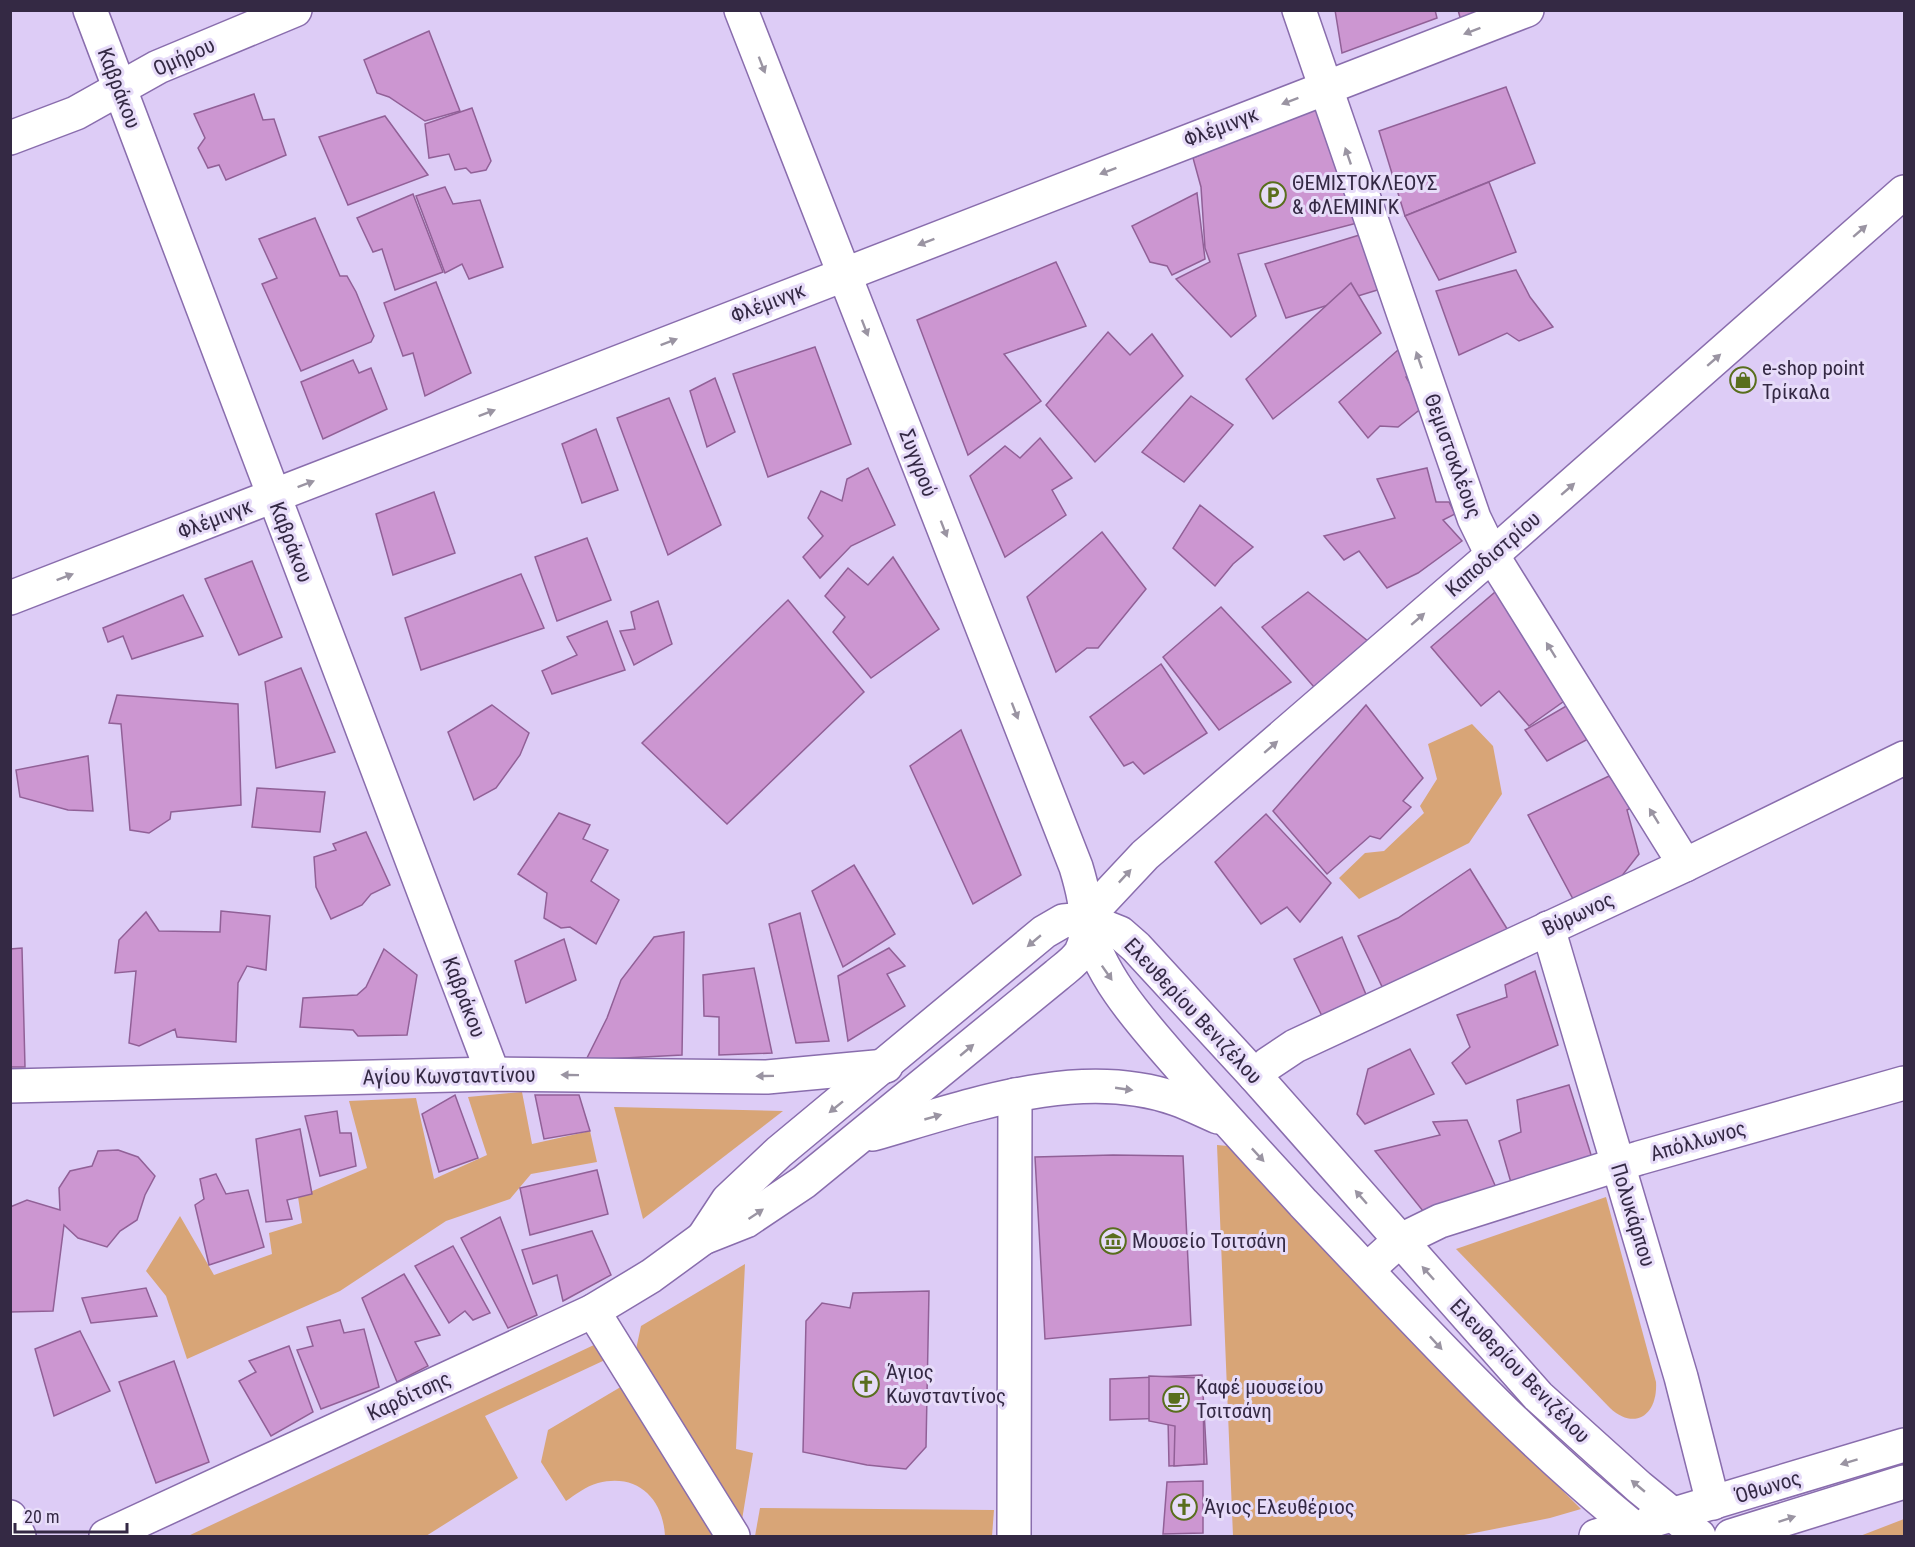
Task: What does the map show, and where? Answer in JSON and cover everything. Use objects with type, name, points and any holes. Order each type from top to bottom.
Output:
[{"type":"street","name":"Καβράκου","points":[[90,10],[493,1074]]},
{"type":"street","name":"Ομήρου","points":[[10,138],[76,113],[158,68],[295,10]]},
{"type":"street","name":"Συγγρού","points":[[741,10],[1076,867],[1085,919]]},
{"type":"street","name":"Θεμιστοκλέους","points":[[1299,10],[1474,518],[1492,555],[1685,866]]},
{"type":"street","name":"Φλέμινγκ","points":[[10,598],[1527,10]]},
{"type":"street","name":"Καποδιστρίου","points":[[1085,919],[1145,855],[1492,555],[1905,192]]},
{"type":"street","name":"Βύρωνος","points":[[1255,1076],[1295,1046],[1685,866],[1905,758]]},
{"type":"street","points":[[1070,919],[1085,919],[1083,945],[1071,963],[804,1182],[746,1221],[703,1238],[728,1200],[779,1152],[886,1066],[1052,926],[1070,919]]},
{"type":"street","name":"Ελευθερίου Βενιζέλου","points":[[1085,919],[1120,933],[1136,947],[1255,1076],[1538,1396],[1673,1516],[1699,1536]]},
{"type":"street","name":"Ελευθερίου Βενιζέλου","points":[[1085,919],[1093,946],[1107,973],[1147,1029],[1227,1121],[1493,1403],[1561,1468],[1637,1532]]},
{"type":"street","name":"Πολυκάρπου","points":[[1548,928],[1681,1377],[1713,1503]]},
{"type":"street","name":"Αγίου Κωνσταντίνου","points":[[10,1086],[493,1074],[767,1077],[886,1066]]},
{"type":"street","name":"Απόλλωνος","points":[[1367,1270],[1400,1241],[1440,1221],[1618,1165],[1905,1083]]},
{"type":"street","points":[[857,1139],[1015,1095],[1069,1086],[1113,1088],[1176,1098],[1227,1121]]},
{"type":"street","points":[[1014,1536],[1015,1095]]},
{"type":"street","name":"Καρδίτσης","points":[[106,1536],[592,1311],[651,1276],[703,1238]]},
{"type":"street","points":[[592,1311],[733,1536]]},
{"type":"street","name":"Όθωνος","points":[[1596,1536],[1637,1532],[1673,1516],[1713,1503],[1905,1445]]},
{"type":"street","points":[[1731,1536],[1905,1482]]},
{"type":"street","points":[[10,1517],[19,1536]]},
{"type":"shaded area","points":[[1472,724],[1493,746],[1502,794],[1469,843],[1359,899],[1339,878],[1365,853],[1384,851],[1424,813],[1420,806],[1437,779],[1428,744]]},
{"type":"shaded area","points":[[522,1092],[532,1144],[590,1131],[597,1162],[531,1174],[510,1199],[446,1221],[340,1291],[187,1359],[166,1296],[146,1271],[180,1216],[214,1275],[272,1254],[269,1233],[302,1223],[298,1197],[367,1168],[349,1101],[416,1098],[434,1179],[487,1155],[468,1097]]},
{"type":"shaded area","points":[[614,1107],[783,1111],[643,1219]]},
{"type":"shaded area","points":[[1217,1145],[1228,1146],[1412,1340],[1581,1509],[1550,1518],[1459,1536],[1233,1536]]},
{"type":"shaded area","points":[[1606,1197],[1656,1382],[1653,1403],[1644,1416],[1637,1418],[1628,1418],[1610,1408],[1456,1249]]},
{"type":"shaded area","points":[[745,1264],[736,1449],[753,1453],[740,1532],[635,1354],[641,1326]]},
{"type":"shaded area","points":[[596,1344],[605,1360],[485,1416],[518,1478],[426,1536],[188,1536]]},
{"type":"shaded area","points":[[624,1385],[721,1536],[665,1536],[659,1510],[653,1500],[636,1485],[625,1482],[612,1481],[594,1484],[566,1501],[541,1462],[548,1430]]},
{"type":"shaded area","points":[[760,1508],[994,1510],[992,1536],[755,1536]]},
{"type":"shaded area","points":[[1904,1519],[1904,1536],[1860,1536]]},
{"type":"building","points":[[1335,10],[1435,10],[1437,18],[1342,53]]},
{"type":"building","points":[[1458,10],[1482,10],[1461,21]]},
{"type":"building","points":[[429,31],[460,111],[425,121],[389,97],[377,93],[364,60]]},
{"type":"building","points":[[1506,87],[1535,163],[1405,216],[1379,131]]},
{"type":"building","points":[[254,94],[263,120],[274,119],[286,155],[226,180],[219,165],[208,168],[198,148],[205,138],[194,114]]},
{"type":"building","points":[[1317,103],[1361,222],[1238,254],[1256,316],[1231,337],[1176,279],[1210,262],[1205,248],[1201,187],[1193,158]]},
{"type":"building","points":[[472,108],[491,161],[486,170],[471,173],[466,168],[455,170],[449,154],[429,158],[425,124]]},
{"type":"building","points":[[385,116],[428,175],[348,205],[319,137]]},
{"type":"building","points":[[1489,182],[1516,252],[1439,280],[1405,216]]},
{"type":"building","points":[[445,187],[453,204],[480,200],[503,267],[469,279],[462,264],[445,273],[416,196]]},
{"type":"building","points":[[1197,193],[1205,259],[1172,275],[1167,266],[1150,262],[1132,226]]},
{"type":"building","points":[[413,194],[443,272],[395,290],[382,249],[373,252],[357,218]]},
{"type":"building","points":[[315,218],[340,276],[347,276],[356,292],[374,336],[371,342],[301,371],[262,284],[277,278],[259,239]]},
{"type":"building","points":[[1366,233],[1384,288],[1286,318],[1265,264]]},
{"type":"building","points":[[1056,262],[1086,326],[1004,354],[1041,401],[968,455],[917,320]]},
{"type":"building","points":[[1516,270],[1530,297],[1553,327],[1519,341],[1507,333],[1459,355],[1436,291]]},
{"type":"building","points":[[436,282],[471,373],[425,396],[413,353],[403,356],[384,303]]},
{"type":"building","points":[[1351,283],[1381,333],[1273,419],[1246,379]]},
{"type":"building","points":[[1108,332],[1130,355],[1152,334],[1183,376],[1095,462],[1046,405]]},
{"type":"building","points":[[815,347],[851,444],[768,477],[733,374]]},
{"type":"building","points":[[1398,350],[1413,366],[1406,377],[1423,407],[1398,427],[1380,426],[1368,438],[1339,402]]},
{"type":"building","points":[[353,360],[359,373],[371,368],[387,409],[323,439],[301,382]]},
{"type":"building","points":[[715,378],[735,432],[707,447],[690,391]]},
{"type":"building","points":[[1191,396],[1233,425],[1184,482],[1142,452]]},
{"type":"building","points":[[669,398],[721,525],[668,555],[617,418]]},
{"type":"building","points":[[596,429],[618,490],[582,503],[562,444]]},
{"type":"building","points":[[1040,438],[1072,478],[1052,490],[1066,515],[1005,557],[970,476],[1005,446],[1020,458]]},
{"type":"building","points":[[868,468],[895,525],[851,546],[820,578],[803,557],[823,536],[808,518],[821,491],[842,501],[847,479]]},
{"type":"building","points":[[1427,468],[1436,502],[1449,502],[1455,514],[1443,520],[1462,541],[1418,573],[1387,588],[1359,551],[1344,560],[1324,536],[1395,518],[1377,479]]},
{"type":"building","points":[[434,492],[455,553],[393,575],[376,514]]},
{"type":"building","points":[[1200,505],[1253,547],[1233,564],[1215,586],[1173,548]]},
{"type":"building","points":[[1102,532],[1146,589],[1098,648],[1087,648],[1056,672],[1027,597]]},
{"type":"building","points":[[587,538],[611,600],[557,621],[535,557]]},
{"type":"building","points":[[893,557],[939,629],[871,678],[833,632],[845,617],[825,596],[848,568],[868,585]]},
{"type":"building","points":[[252,561],[282,637],[239,655],[205,579]]},
{"type":"building","points":[[521,574],[544,628],[421,670],[405,618]]},
{"type":"building","points":[[1501,587],[1567,699],[1529,726],[1499,691],[1481,706],[1431,647]]},
{"type":"building","points":[[1308,592],[1369,642],[1314,687],[1262,627]]},
{"type":"building","points":[[183,595],[203,636],[132,659],[123,636],[108,642],[103,628]]},
{"type":"building","points":[[788,600],[864,692],[727,824],[642,743]]},
{"type":"building","points":[[658,601],[672,644],[634,665],[620,631],[635,629],[631,612]]},
{"type":"building","points":[[1221,607],[1291,682],[1219,730],[1163,657]]},
{"type":"building","points":[[607,621],[625,670],[552,694],[542,671],[577,655],[567,637]]},
{"type":"building","points":[[1161,664],[1207,733],[1144,774],[1133,762],[1124,766],[1090,717]]},
{"type":"building","points":[[301,668],[335,752],[276,768],[265,682]]},
{"type":"building","points":[[117,695],[238,704],[241,805],[171,812],[170,819],[149,833],[130,830],[121,724],[109,723]]},
{"type":"building","points":[[492,705],[529,733],[520,755],[496,788],[474,800],[448,732]]},
{"type":"building","points":[[1366,705],[1423,778],[1403,801],[1411,807],[1380,839],[1370,836],[1327,874],[1273,811]]},
{"type":"building","points":[[1568,705],[1590,738],[1547,761],[1525,730]]},
{"type":"building","points":[[961,730],[1021,875],[973,904],[910,766]]},
{"type":"building","points":[[88,756],[93,811],[68,810],[20,797],[16,770]]},
{"type":"building","points":[[1609,776],[1633,807],[1627,810],[1639,854],[1621,877],[1573,899],[1528,815]]},
{"type":"building","points":[[257,788],[325,792],[320,832],[252,827]]},
{"type":"building","points":[[559,813],[590,825],[583,839],[608,850],[591,881],[619,900],[596,944],[570,927],[561,928],[544,918],[547,893],[518,874]]},
{"type":"building","points":[[1266,814],[1331,883],[1300,922],[1287,907],[1261,924],[1215,862]]},
{"type":"building","points":[[366,832],[390,885],[371,894],[362,905],[331,919],[316,887],[314,857],[336,850],[333,844]]},
{"type":"building","points":[[854,865],[895,934],[843,967],[812,891]]},
{"type":"building","points":[[1470,869],[1514,940],[1386,995],[1358,936],[1398,918]]},
{"type":"building","points":[[221,911],[270,916],[266,970],[247,966],[238,983],[236,1042],[177,1037],[175,1029],[139,1046],[129,1043],[136,971],[115,973],[119,940],[146,912],[159,931],[220,932]]},
{"type":"building","points":[[800,913],[829,1041],[796,1043],[769,924]]},
{"type":"building","points":[[684,932],[682,1055],[586,1060],[607,1018],[621,980],[654,937]]},
{"type":"building","points":[[1342,937],[1367,997],[1323,1018],[1294,959]]},
{"type":"building","points":[[564,939],[576,980],[526,1003],[515,961]]},
{"type":"building","points":[[22,948],[25,1067],[10,1067],[10,949]]},
{"type":"building","points":[[889,948],[905,966],[887,974],[905,1006],[848,1041],[838,976]]},
{"type":"building","points":[[384,949],[417,975],[407,1035],[358,1036],[353,1030],[300,1027],[303,998],[357,995],[366,987]]},
{"type":"building","points":[[754,968],[772,1053],[719,1055],[719,1017],[704,1016],[703,975]]},
{"type":"building","points":[[1535,971],[1558,1045],[1466,1084],[1452,1063],[1470,1047],[1457,1015],[1507,997],[1505,985]]},
{"type":"building","points":[[1410,1049],[1434,1094],[1365,1124],[1357,1114],[1368,1069]]},
{"type":"building","points":[[1569,1085],[1593,1161],[1512,1186],[1499,1141],[1521,1132],[1517,1100]]},
{"type":"building","points":[[455,1095],[478,1158],[439,1172],[422,1114]]},
{"type":"building","points":[[535,1095],[579,1095],[590,1131],[544,1139]]},
{"type":"building","points":[[337,1111],[340,1133],[351,1133],[356,1166],[320,1176],[305,1116]]},
{"type":"building","points":[[1467,1120],[1497,1190],[1423,1211],[1375,1151],[1440,1135],[1433,1122]]},
{"type":"building","points":[[300,1129],[312,1194],[287,1200],[292,1219],[266,1222],[256,1139]]},
{"type":"building","points":[[118,1150],[138,1157],[155,1176],[145,1195],[137,1220],[120,1231],[107,1247],[78,1238],[64,1225],[53,1311],[10,1312],[10,1207],[27,1200],[60,1210],[59,1188],[70,1171],[92,1166],[98,1151]]},
{"type":"building","name":"Μουσείο Τσιτσάνη","points":[[1183,1156],[1191,1325],[1045,1339],[1035,1157]]},
{"type":"building","points":[[597,1170],[608,1214],[530,1235],[520,1188]]},
{"type":"building","points":[[216,1174],[226,1194],[248,1190],[264,1247],[209,1265],[195,1205],[204,1199],[200,1179]]},
{"type":"building","points":[[500,1217],[537,1315],[508,1328],[461,1238]]},
{"type":"building","points":[[592,1231],[611,1275],[563,1301],[557,1275],[533,1284],[522,1250]]},
{"type":"building","points":[[453,1246],[490,1313],[473,1320],[465,1311],[449,1323],[415,1266]]},
{"type":"building","points":[[404,1274],[440,1335],[415,1342],[428,1366],[397,1382],[362,1298]]},
{"type":"building","points":[[146,1288],[157,1316],[91,1323],[82,1298]]},
{"type":"building","name":"Άγιος Κωνσταντίνος","points":[[929,1291],[926,1447],[906,1469],[867,1465],[803,1452],[806,1321],[822,1303],[850,1308],[853,1293]]},
{"type":"building","points":[[340,1320],[344,1333],[364,1329],[379,1387],[321,1409],[297,1350],[313,1346],[307,1327]]},
{"type":"building","points":[[80,1331],[110,1391],[54,1416],[35,1349]]},
{"type":"building","points":[[289,1346],[313,1412],[271,1436],[239,1381],[256,1372],[249,1361]]},
{"type":"building","points":[[174,1361],[209,1462],[156,1483],[119,1382]]},
{"type":"building","name":"Καφέ μουσείου Τσιτσάνη","points":[[1202,1375],[1207,1464],[1169,1466],[1168,1418],[1110,1420],[1110,1379]]},
{"type":"building","name":"Καφέ μουσείου Τσιτσάνη","points":[[1149,1376],[1203,1378],[1204,1464],[1174,1466],[1175,1426],[1149,1421]]},
{"type":"building","name":"Άγιος Ελευθέριος","points":[[1203,1481],[1203,1533],[1163,1534],[1167,1482]]},
{"type":"place","name":"ΘΕΜΙΣΤΟΚΛΕΟΥΣ & ΦΛΕΜΙΝΓΚ","points":[[1273,195]]},
{"type":"place","name":"e-shop point Τρίκαλα","points":[[1743,380]]},
{"type":"place","name":"Μουσείο Τσιτσάνη","points":[[1113,1241]]},
{"type":"place","name":"Άγιος Κωνσταντίνος","points":[[866,1384]]},
{"type":"place","name":"Καφέ μουσείου Τσιτσάνη","points":[[1176,1399]]},
{"type":"place","name":"Άγιος Ελευθέριος","points":[[1184,1507]]}]
